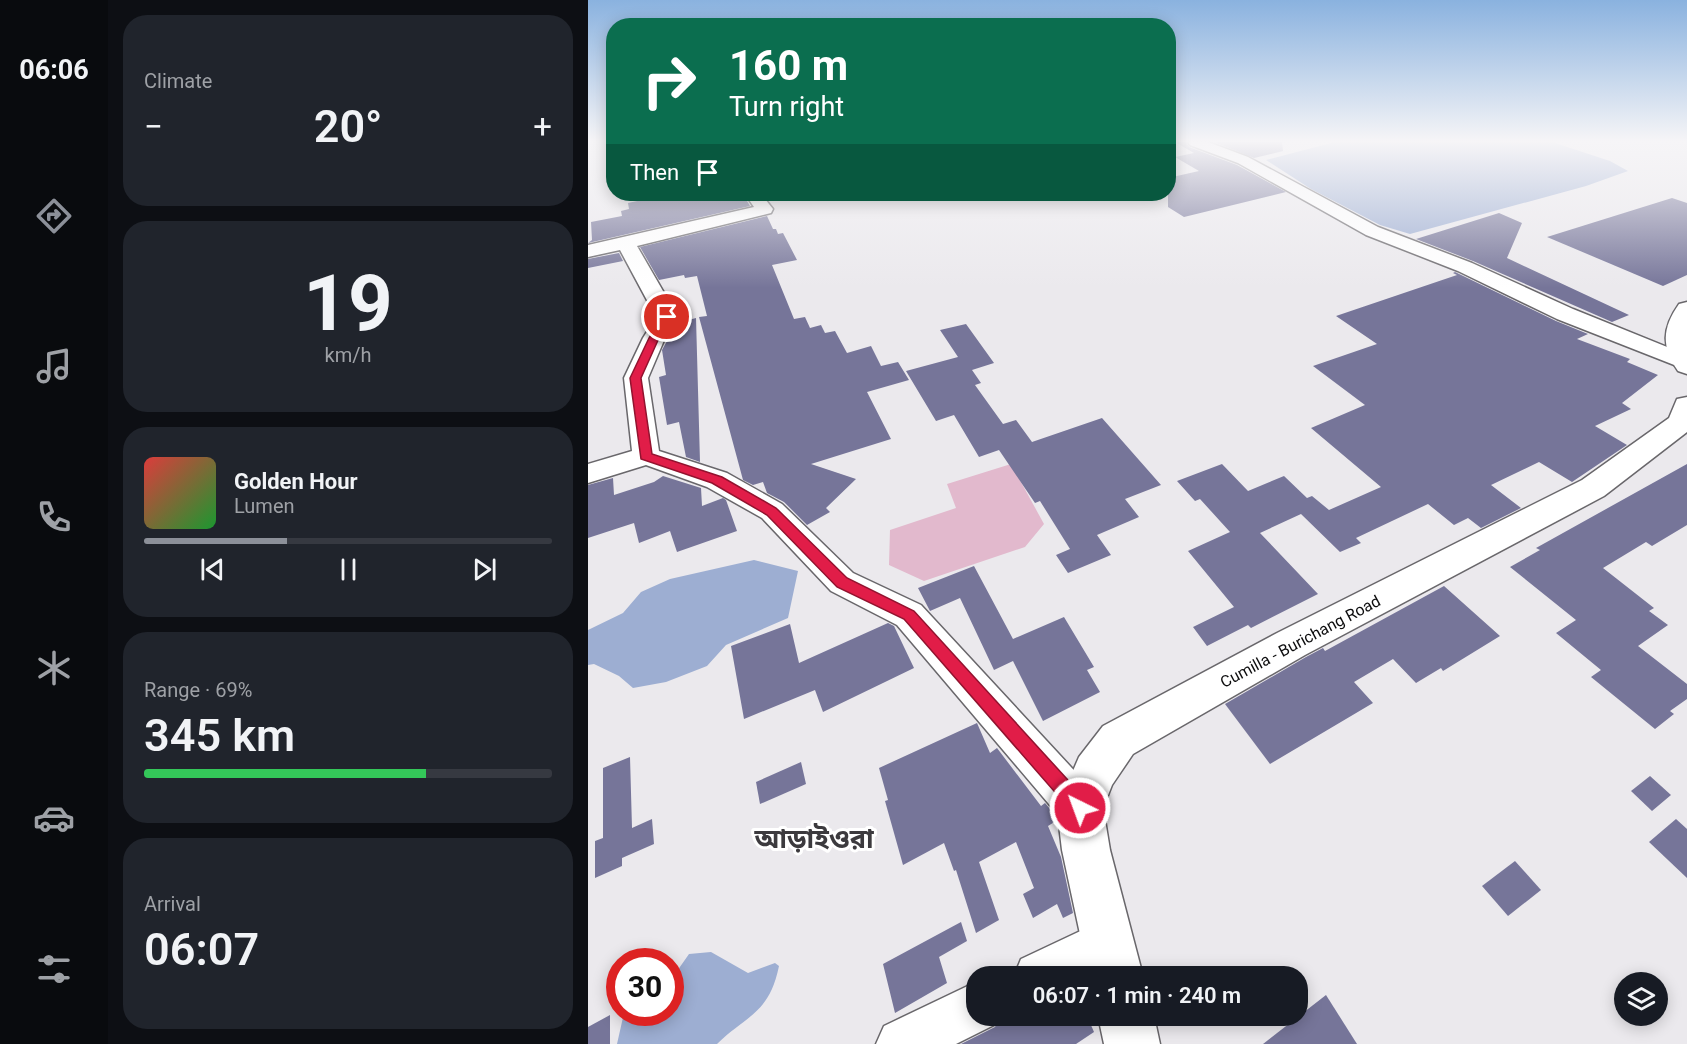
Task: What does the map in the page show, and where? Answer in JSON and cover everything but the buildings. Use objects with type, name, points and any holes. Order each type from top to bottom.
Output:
[{"type":"main road","points":[[1686,364],[1677,347],[1676,328],[1687,309]]},
{"type":"main road","name":"Cumilla - Burichang Road","points":[[1080,808],[1095,772],[1118,740],[1291,644],[1593,488],[1682,422],[1687,405]]},
{"type":"main road","points":[[1080,808],[1086,850],[1112,959]]},
{"type":"main road","points":[[1128,1026],[1132,1044]]},
{"type":"street","points":[[1299,191],[1372,231],[1465,267],[1565,314],[1686,364]]},
{"type":"street","points":[[588,251],[765,209],[759,201]]},
{"type":"street","points":[[626,243],[667,317],[654,338],[636,378],[646,456]]},
{"type":"street","points":[[588,474],[646,456],[717,480],[772,511],[842,582],[909,615],[1080,808]]},
{"type":"street","points":[[1082,966],[1112,959]]},
{"type":"street","points":[[902,1044],[966,1012]]},
{"type":"shaded area","points":[[1011,464],[1044,524],[1025,547],[924,581],[889,565],[890,530],[956,508],[947,484]]},
{"type":"water","points":[[1314,191],[1569,191],[1410,234],[1380,225]]},
{"type":"water","points":[[754,560],[798,571],[788,618],[726,645],[707,666],[666,682],[633,688],[619,676],[594,664],[588,665],[588,630],[623,613],[641,592],[670,579]]},
{"type":"water","points":[[711,952],[748,973],[775,963],[779,966],[775,982],[763,1004],[717,1044],[617,1044],[621,1026],[684,1026],[684,961],[689,954]]},
{"type":"district","name":"আড়াইওরা","points":[[814,839]]},
{"type":"route","points":[[667,317],[654,338],[636,378],[646,456],[717,480],[772,511],[842,582],[909,615],[1080,808]]}]
